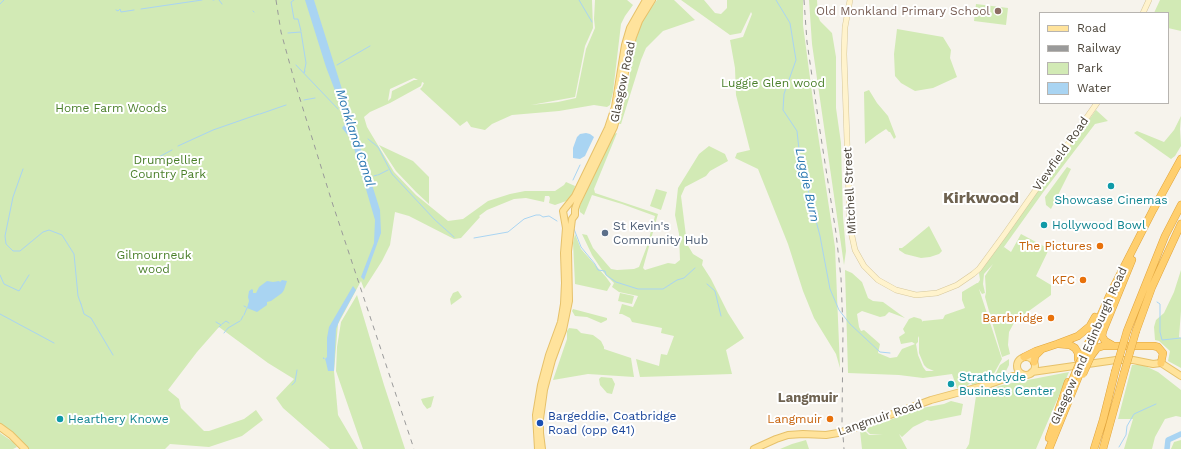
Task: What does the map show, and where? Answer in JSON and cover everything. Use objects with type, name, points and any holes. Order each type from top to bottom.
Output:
[{"type":"highway","name":"Glasgow and Edinburgh Road","points":[[1049,449],[1082,374],[1084,357],[1112,290],[1181,159]]},
{"type":"highway","name":"Glasgow and Edinburgh Road","points":[[1044,449],[1070,383],[1132,260],[1181,168]]},
{"type":"highway","points":[[1094,449],[1127,331],[1165,236],[1181,205]]},
{"type":"highway","points":[[1024,357],[1036,351],[1078,336],[1090,326],[1153,210]]},
{"type":"highway","points":[[1104,449],[1136,331],[1152,287],[1181,224]]},
{"type":"highway","points":[[1112,345],[1105,341],[1102,336],[1102,331],[1132,260]]},
{"type":"highway","points":[[1057,344],[1073,346],[1084,357],[1100,346],[1154,346],[1163,353],[1161,363]]},
{"type":"highway","points":[[1034,363],[1035,356],[1041,350]]},
{"type":"main road","name":"Glasgow Road","points":[[575,209],[621,104],[622,57],[630,28],[646,0]]},
{"type":"main road","name":"Glasgow Road","points":[[622,76],[639,21],[652,0]]},
{"type":"main road","name":"Glasgow Road","points":[[568,206],[575,196],[611,126]]},
{"type":"main road","points":[[538,449],[536,415],[541,385],[549,355],[561,322],[564,304],[564,253],[566,228],[563,211],[568,206],[575,209],[575,215],[572,219],[568,251],[569,301],[564,330],[552,360],[544,390],[540,419],[542,449]]},
{"type":"main road","points":[[564,218],[572,219]]},
{"type":"main road","points":[[1048,371],[1034,363],[1030,358],[1024,357],[1019,360],[1017,366],[1018,371],[1024,375],[1028,375],[1032,372],[1048,371],[1116,360],[1133,360],[1153,364],[1161,363],[1181,376]]},
{"type":"main road","points":[[1032,372],[1034,363]]},
{"type":"main road","name":"Langmuir Road","points":[[1006,378],[1017,366]]},
{"type":"main road","name":"Langmuir Road","points":[[754,449],[788,435],[838,433],[849,430],[931,400],[990,384],[1016,375],[1024,375]]},
{"type":"main road","points":[[0,427],[11,435],[25,449]]},
{"type":"street","name":"Mitchell Street","points":[[850,0],[845,26],[844,54],[849,211],[850,227],[855,250],[864,266],[878,280],[888,287],[905,293],[916,295],[938,293],[966,280]]},
{"type":"street","points":[[1143,12],[1149,0]]},
{"type":"street","name":"Viewfield Road","points":[[966,280],[979,269],[1096,104]]},
{"type":"green space","name":"Drumpellier Country Park","points":[[0,0],[592,0],[593,28],[585,46],[575,97],[531,105],[576,98],[586,49],[595,28],[595,0],[627,0],[633,5],[621,24],[613,92],[610,105],[607,107],[594,105],[559,111],[512,115],[492,124],[485,130],[471,127],[467,121],[460,126],[420,89],[424,83],[422,82],[421,86],[370,112],[364,117],[367,127],[394,172],[416,195],[448,221],[463,219],[488,201],[510,194],[525,191],[555,191],[566,182],[575,186],[573,194],[569,200],[555,205],[549,203],[549,196],[545,196],[544,202],[526,198],[514,199],[487,210],[479,216],[480,217],[461,238],[454,239],[409,216],[395,212],[390,245],[382,261],[364,289],[361,281],[338,324],[334,371],[338,415],[358,449],[330,449],[283,408],[276,398],[294,379],[268,363],[219,327],[197,352],[168,390],[179,399],[181,408],[204,431],[209,431],[244,419],[256,410],[263,420],[242,436],[209,447],[170,444],[165,449],[27,449],[0,424]],"holes":[[[414,78],[418,80],[414,80],[392,91],[391,98],[388,101],[390,89]]]},
{"type":"green space","points":[[657,0],[674,0],[695,20],[663,31],[646,48],[621,124],[619,124],[628,86],[635,42],[643,19]]},
{"type":"green space","name":"Luggie Glen wood","points":[[681,0],[704,0],[715,13],[721,14],[727,8],[727,0],[803,0],[803,25],[835,247],[840,368],[836,354],[814,318],[803,291],[788,244],[758,169],[735,158],[737,153],[750,150],[736,95],[735,68],[730,40],[743,37],[752,14],[751,12],[741,33],[730,35]]},
{"type":"green space","points":[[809,0],[817,0],[818,16],[820,21],[832,33],[836,57],[836,108],[841,143],[843,217],[846,251],[844,265],[812,44]]},
{"type":"green space","points":[[1160,0],[1181,0],[1181,31],[1169,28],[1169,12],[1154,12]]},
{"type":"green space","points":[[976,4],[1008,8],[1006,25],[974,21]]},
{"type":"green space","points":[[897,29],[943,37],[951,50],[950,58],[957,77],[933,88],[915,91],[901,83],[895,76],[894,54]]},
{"type":"green space","points":[[869,90],[877,103],[888,116],[896,137],[894,139],[890,132],[886,129],[865,144],[864,92]]},
{"type":"green space","points":[[1096,110],[1108,121],[1095,124],[1001,251],[1004,247],[1011,252],[1021,234],[1049,249],[1036,276],[1051,285],[1051,295],[1015,321],[1009,332],[1008,345],[1010,354],[1002,357],[985,297],[986,292],[985,276],[993,264],[984,274],[983,284],[985,293],[982,294],[979,289],[1002,359],[992,377],[994,377],[1000,365],[1009,359],[1009,365],[1006,371],[997,379],[973,385],[978,383],[972,385],[971,382],[967,386],[957,388],[952,374],[923,378],[899,375],[848,373],[845,270],[852,273],[862,282],[868,298],[873,301],[883,302],[905,318],[889,312],[885,316],[880,317],[862,311],[857,314],[861,331],[864,330],[880,344],[878,353],[890,358],[897,357],[902,349],[915,344],[912,342],[901,344],[899,337],[905,333],[903,329],[909,319],[914,317],[921,319],[923,322],[943,319],[945,315],[965,308],[962,300],[962,292],[978,283],[980,280],[979,273]],"holes":[[[918,336],[919,353],[924,365],[934,371],[926,371],[923,367],[918,355],[916,344],[918,342]]]},
{"type":"green space","points":[[1181,116],[1181,146],[1175,156],[1171,159],[1134,133],[1137,131],[1164,142],[1174,130]]},
{"type":"green space","points":[[617,133],[594,189],[595,193],[658,214],[643,268],[645,270],[668,263],[675,264],[680,260],[679,234],[675,215],[678,188],[699,154],[709,146],[725,154],[728,161],[710,171],[706,176],[685,187],[681,196],[687,244],[693,254],[703,260],[702,265],[711,279],[728,313],[744,338],[726,350],[732,374],[640,377],[636,359],[659,366],[661,354],[667,355],[674,336],[661,333],[662,328],[632,322],[630,318],[619,314],[622,304],[633,307],[638,296],[619,292],[612,287],[614,283],[604,273],[592,255],[582,234],[587,235],[593,248],[611,269],[634,269],[639,267],[647,246],[655,216],[592,195],[584,215],[580,212],[579,207],[614,134]]},
{"type":"green space","points":[[379,145],[413,161],[429,177],[429,204],[396,171]]},
{"type":"green space","points":[[1067,167],[1071,169],[1051,209],[1046,205],[1045,197]]},
{"type":"green space","points":[[656,189],[667,192],[661,210],[650,206]]},
{"type":"green space","points":[[929,226],[942,251],[939,254],[921,258],[905,254],[899,250],[899,248],[902,248]]},
{"type":"green space","points":[[575,234],[581,249],[611,284],[607,291],[575,284],[573,243]]},
{"type":"green space","points":[[1181,270],[1181,311],[1179,337],[1181,338],[1181,368],[1168,361],[1170,351],[1159,341],[1155,340],[1154,327],[1156,320],[1164,313],[1174,292]]},
{"type":"green space","points":[[458,291],[462,297],[451,305],[450,299],[453,293]]},
{"type":"green space","points":[[620,293],[634,296],[632,304],[618,301]]},
{"type":"green space","points":[[357,295],[405,449],[363,449],[336,371],[337,347],[341,322]]},
{"type":"green space","points":[[573,309],[607,318],[607,320],[601,323],[587,317],[575,316],[572,311]]},
{"type":"green space","points":[[569,328],[577,329],[581,333],[593,335],[601,341],[604,349],[631,358],[634,377],[588,374],[553,380],[567,339],[567,331]]},
{"type":"green space","points":[[1132,365],[1143,365],[1158,372],[1181,390],[1181,417],[1176,416],[1165,419],[1155,437],[1152,449],[1124,449],[1133,419],[1118,419]]},
{"type":"green space","points":[[1069,372],[1036,449],[966,449],[969,444],[976,396],[990,393],[991,388]]},
{"type":"green space","points":[[601,377],[612,378],[615,384],[612,394],[607,393],[600,385],[599,379]]},
{"type":"green space","points":[[434,396],[431,407],[427,409],[421,399]]},
{"type":"green space","points":[[951,401],[963,404],[961,415],[931,421],[927,420],[913,427],[902,437],[899,434],[907,449],[862,449],[860,431],[865,431],[869,435],[883,434],[870,434],[865,429],[922,408],[944,404]]},
{"type":"green space","points":[[0,433],[13,442],[17,447],[13,449],[0,449]]},
{"type":"green space","points":[[806,440],[809,449],[780,449],[792,444]]},
{"type":"green space","points":[[1181,440],[1181,449],[1171,449],[1174,442]]},
{"type":"water","name":"Monkland Canal","points":[[305,0],[314,0],[380,210],[381,233],[364,280],[361,277],[374,243],[375,220],[354,148],[350,138],[342,128],[346,123],[342,109],[326,67]]},
{"type":"water","points":[[586,133],[594,137],[585,156],[580,159],[573,158],[573,148],[577,137],[580,134]]},
{"type":"water","points":[[282,280],[287,281],[284,290],[271,301],[267,302],[267,305],[257,312],[247,308],[249,291],[252,289],[253,293],[256,293],[259,287],[267,281],[280,282]]},
{"type":"water","points":[[353,286],[356,290],[336,329],[334,371],[328,371],[325,359],[327,357],[327,338],[329,327]]},
{"type":"waterway","points":[[0,4],[4,0]]},
{"type":"waterway","points":[[141,9],[202,0]]},
{"type":"waterway","points":[[219,0],[222,4]]},
{"type":"waterway","points":[[294,0],[291,2],[294,19],[298,19],[301,31]]},
{"type":"waterway","points":[[579,0],[592,22]]},
{"type":"waterway","name":"Luggie Burn","points":[[776,0],[790,23],[796,60],[784,94],[783,110],[797,131],[800,159],[820,236],[830,289],[839,310],[850,324],[880,352],[890,353]]},
{"type":"waterway","points":[[116,10],[118,11],[120,9],[121,12],[134,10]]},
{"type":"waterway","points":[[288,33],[301,32],[306,63],[304,73],[305,71]]},
{"type":"waterway","points":[[337,65],[370,46]]},
{"type":"waterway","name":"Monkland Canal","points":[[296,65],[338,109]]},
{"type":"waterway","points":[[304,100],[315,98]]},
{"type":"waterway","points":[[260,114],[286,105]]},
{"type":"waterway","points":[[178,146],[213,130],[259,114]]},
{"type":"waterway","name":"Monkland Canal","points":[[368,139],[378,147],[392,174],[435,220],[454,237]]},
{"type":"waterway","points":[[157,158],[172,150]]},
{"type":"waterway","points":[[573,180],[580,165]]},
{"type":"waterway","points":[[23,169],[13,197],[5,236],[6,244],[13,251],[20,251],[43,232],[49,230],[62,235],[74,254],[78,296],[81,304]]},
{"type":"waterway","name":"Monkland Canal","points":[[378,175],[388,170]]},
{"type":"waterway","points":[[474,238],[508,232],[524,219],[536,215],[543,217],[549,216],[557,221]]},
{"type":"waterway","points":[[574,229],[581,247],[598,270],[605,271],[606,275],[616,282],[638,289],[663,289],[677,280],[684,278],[695,268]]},
{"type":"waterway","points":[[0,275],[4,284],[19,291],[29,275]]},
{"type":"waterway","points":[[707,284],[715,291],[721,316]]},
{"type":"waterway","name":"Luggie Burn","points":[[1157,302],[1160,304],[1160,332],[1162,340],[1181,338]]},
{"type":"waterway","points":[[81,304],[84,314],[91,318],[113,355]]},
{"type":"waterway","points":[[244,315],[247,308]]},
{"type":"waterway","points":[[0,314],[54,343]]},
{"type":"waterway","points":[[241,320],[243,316]]},
{"type":"waterway","points":[[222,324],[226,321],[229,323]]},
{"type":"waterway","points":[[224,333],[228,328],[240,321]]},
{"type":"waterway","points":[[216,322],[221,325]]},
{"type":"waterway","points":[[292,385],[295,382],[297,370]]},
{"type":"waterway","points":[[1119,447],[1126,435],[1127,426],[1134,414],[1156,404]]},
{"type":"waterway","points":[[1167,449],[1168,440],[1181,434]]},
{"type":"railway","points":[[276,0],[281,32],[295,83],[332,202],[414,449]]},
{"type":"railway","points":[[804,0],[807,42],[836,233],[841,278],[843,329],[842,422],[844,449]]},
{"type":"place","name":"Old Monkland Primary School","points":[[998,11]]},
{"type":"place","name":"Showcase Cinemas","points":[[1111,186]]},
{"type":"place","name":"Hollywood Bowl","points":[[1044,225]]},
{"type":"place","name":"St Kevin's Community Hub","points":[[605,233]]},
{"type":"place","name":"The Pictures","points":[[1100,246]]},
{"type":"place","name":"KFC","points":[[1083,280]]},
{"type":"place","name":"Barrbridge","points":[[1051,318]]},
{"type":"place","name":"Strathclyde Business Center","points":[[951,384]]},
{"type":"place","name":"Hearthery Knowe","points":[[60,419]]},
{"type":"place","name":"Langmuir","points":[[830,419]]},
{"type":"place","name":"Bargeddie, Coatbridge Road (opp 641)","points":[[540,423]]},
{"type":"district","name":"Kirkwood","points":[[981,198]]},
{"type":"district","name":"Langmuir","points":[[808,398]]},
{"type":"park label","name":"Home Farm Woods","points":[[111,108]]},
{"type":"park label","name":"Gilmourneuk wood","points":[[154,262]]}]
